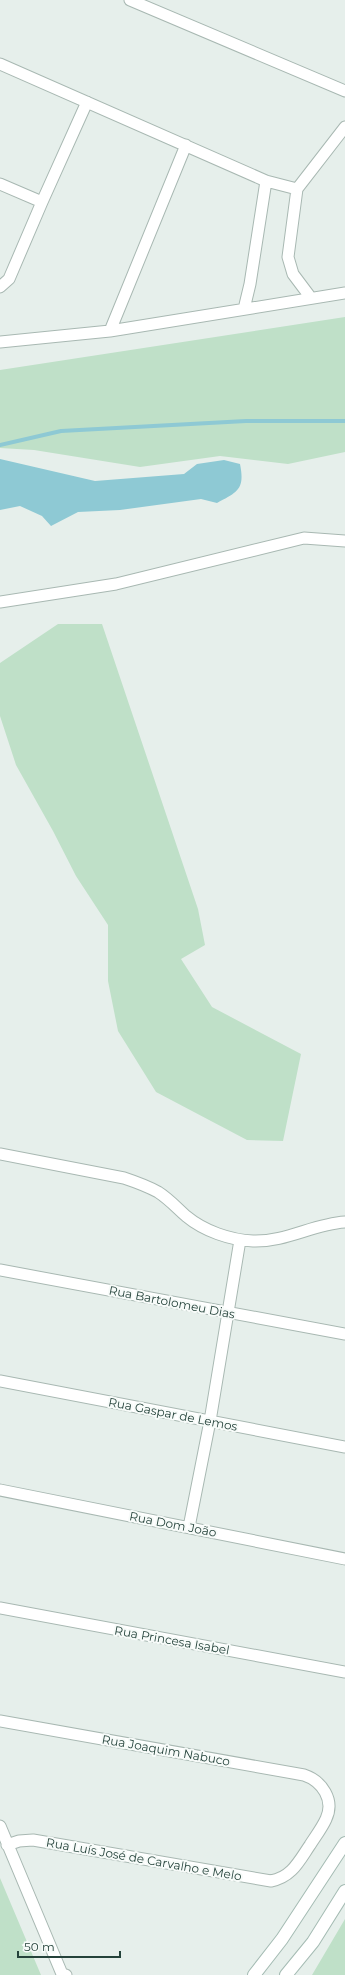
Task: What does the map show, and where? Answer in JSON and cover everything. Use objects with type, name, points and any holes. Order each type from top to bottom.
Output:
[{"type":"main road","points":[[254,1975],[282,1939],[345,1843]]},
{"type":"main road","points":[[286,1975],[313,1942],[345,1891]]},
{"type":"street","points":[[130,0],[345,91]]},
{"type":"street","points":[[0,64],[266,180],[297,189]]},
{"type":"street","points":[[0,287],[9,279],[87,102]]},
{"type":"street","points":[[311,298],[293,274],[288,257],[297,189],[345,127]]},
{"type":"street","points":[[110,331],[186,144]]},
{"type":"street","points":[[244,308],[250,284],[266,180]]},
{"type":"street","points":[[0,184],[42,202]]},
{"type":"street","points":[[0,342],[110,331],[244,308],[345,293]]},
{"type":"street","points":[[0,602],[116,584],[304,538],[345,541]]},
{"type":"street","points":[[0,1154],[124,1178],[142,1184],[159,1193],[202,1227],[218,1234],[240,1240],[272,1240],[290,1236],[319,1225],[345,1222]]},
{"type":"street","points":[[189,1528],[210,1421],[240,1240]]},
{"type":"street","name":"Rua Bartolomeu Dias","points":[[0,1270],[345,1334]]},
{"type":"street","name":"Rua Gaspar de Lemos","points":[[0,1381],[345,1447]]},
{"type":"street","name":"Rua Dom João","points":[[0,1490],[345,1559]]},
{"type":"street","name":"Rua Princesa Isabel","points":[[0,1608],[345,1672]]},
{"type":"street","name":"Rua Joaquim Nabuco","points":[[0,1721],[304,1775],[319,1783],[325,1792],[329,1809],[326,1820],[294,1869],[281,1878]]},
{"type":"street","points":[[0,1826],[64,1975]]},
{"type":"street","name":"Rua Luís José de Carvalho e Melo","points":[[7,1845],[19,1841],[34,1840],[265,1881],[281,1878]]},
{"type":"green space","points":[[345,317],[345,452],[288,464],[220,456],[140,467],[34,450],[0,448],[0,370]]},
{"type":"green space","points":[[58,624],[102,624],[198,909],[205,945],[181,959],[212,1007],[301,1054],[283,1141],[247,1140],[156,1092],[118,1031],[108,981],[108,925],[76,876],[16,765],[0,716],[0,663]]},
{"type":"green space","points":[[0,1878],[41,1975],[0,1975]]},
{"type":"green space","points":[[345,1919],[345,1975],[312,1975]]},
{"type":"water","points":[[0,459],[95,481],[184,474],[197,464],[224,460],[240,464],[241,479],[238,489],[235,492],[217,503],[201,499],[120,510],[78,512],[51,526],[42,516],[20,506],[0,510]]},
{"type":"waterway","points":[[0,445],[61,431],[246,421],[345,421]]}]
